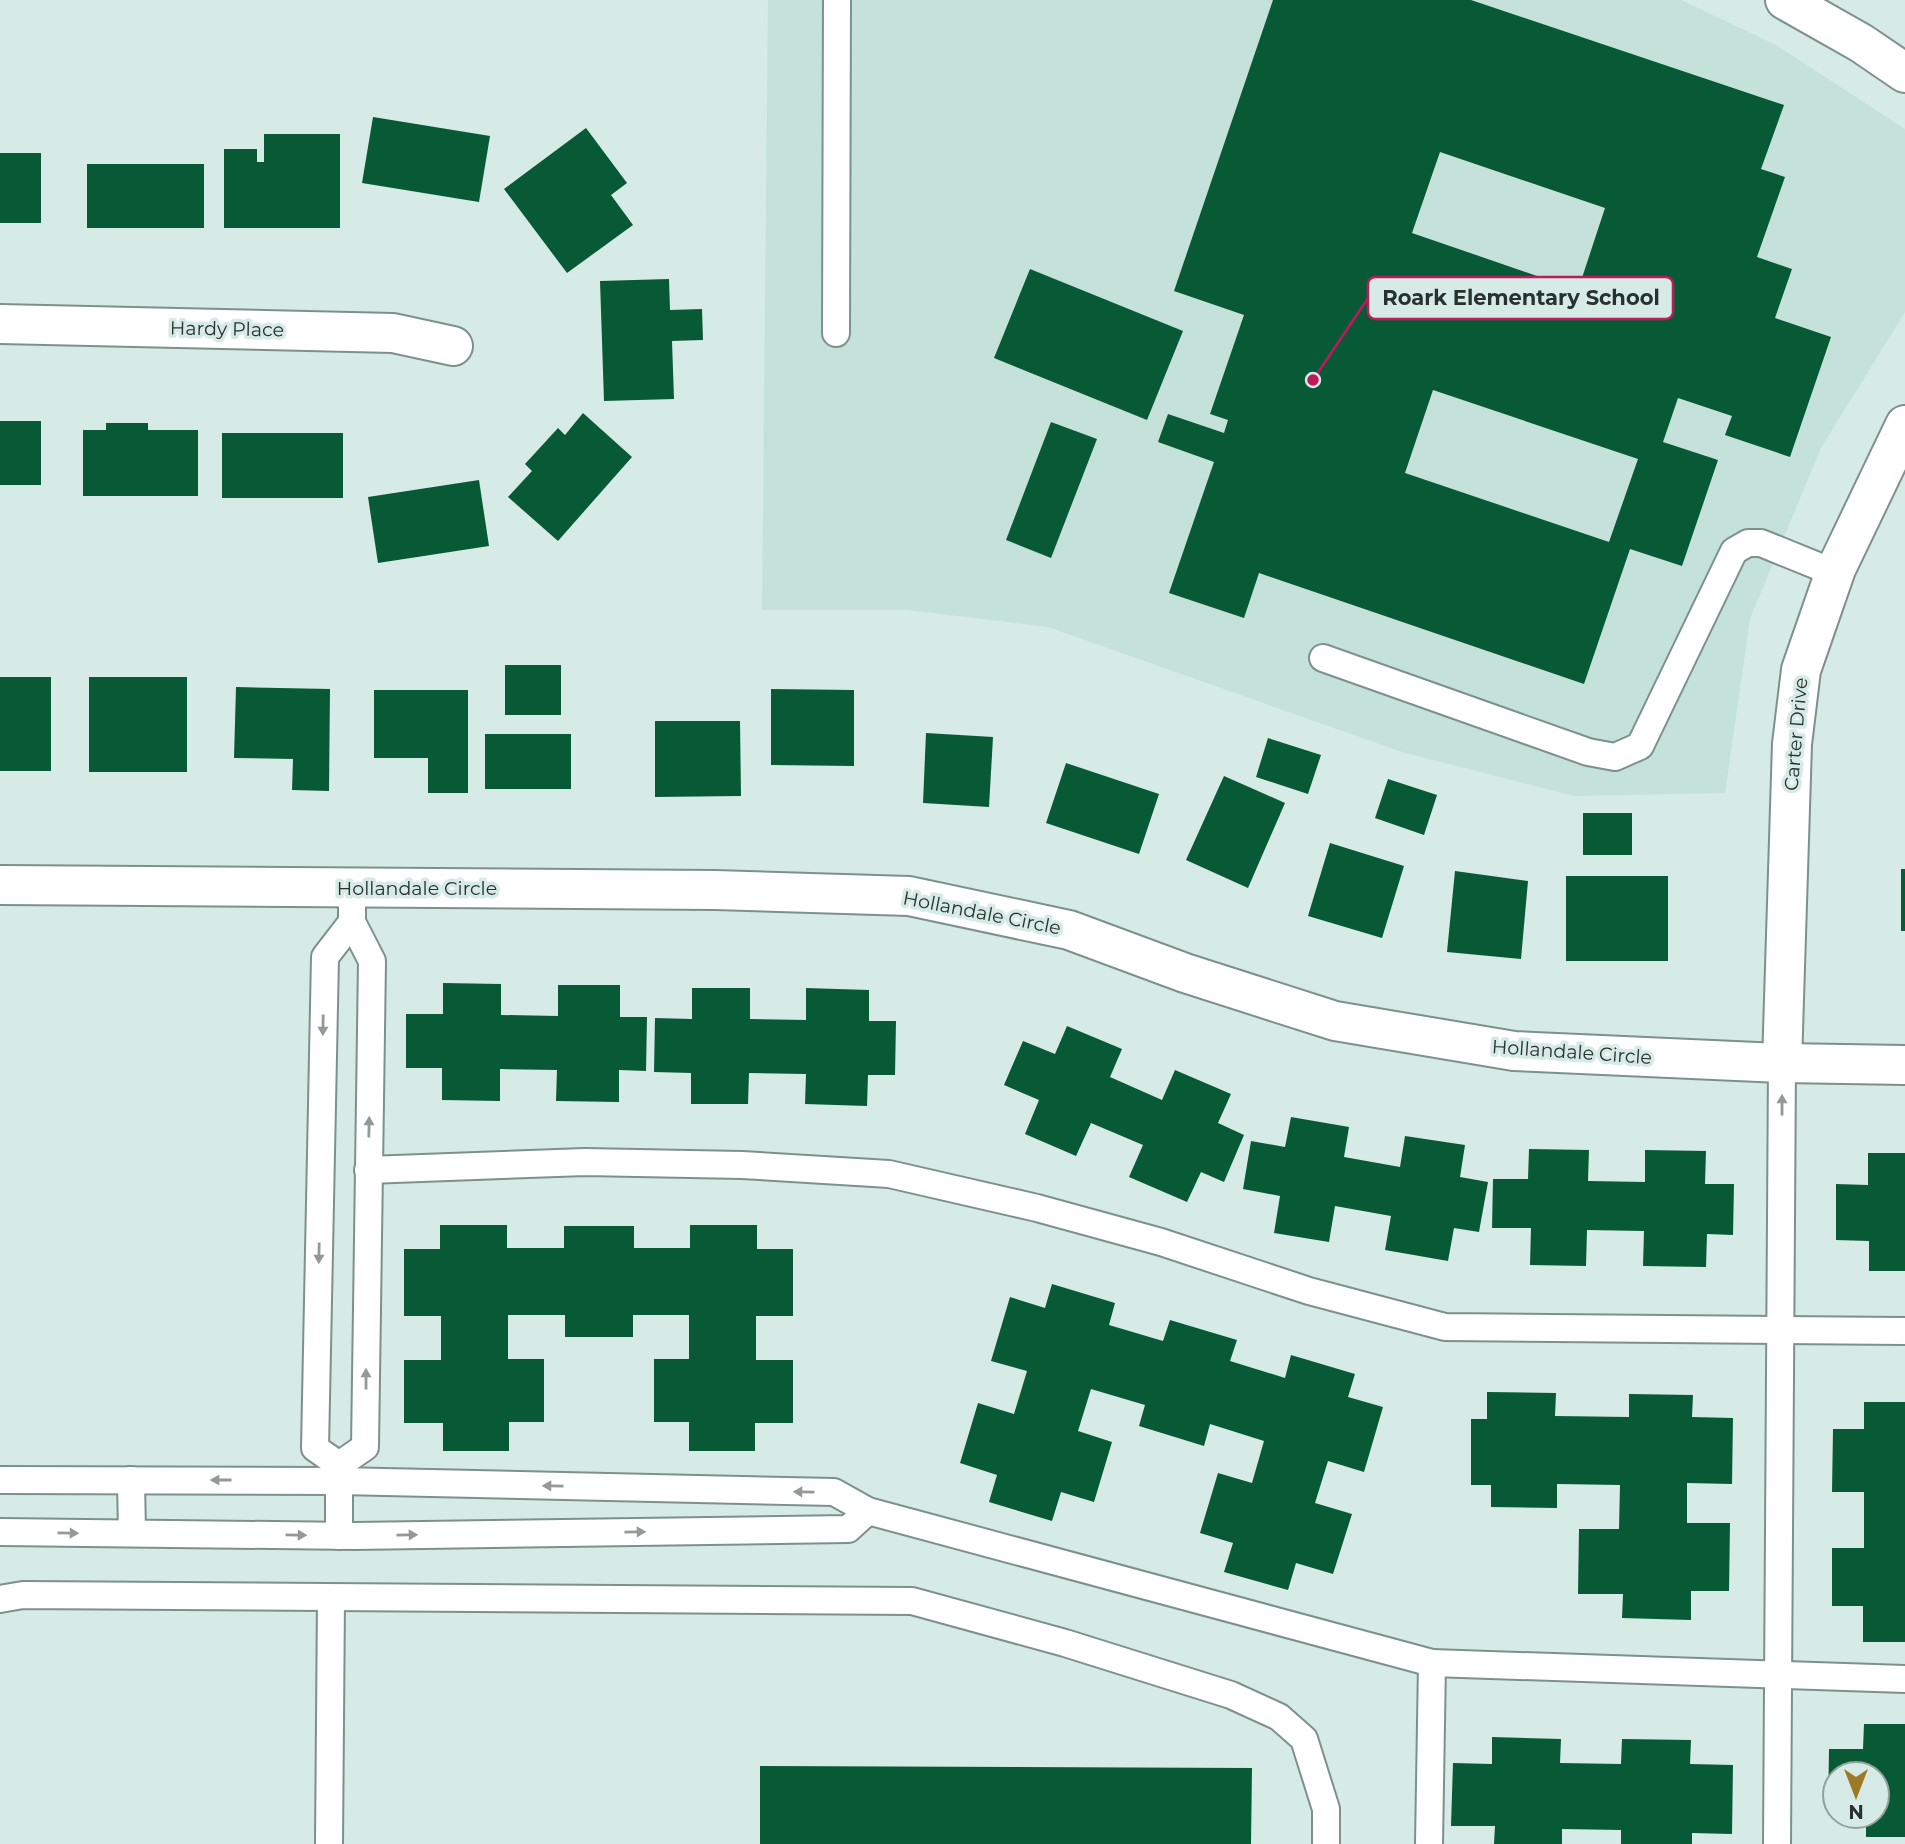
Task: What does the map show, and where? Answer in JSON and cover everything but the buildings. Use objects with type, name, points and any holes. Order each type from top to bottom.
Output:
[{"type":"street","points":[[1785,0],[1861,43],[1905,73]]},
{"type":"street","name":"Hardy Place","points":[[0,324],[393,333],[453,346]]},
{"type":"street","name":"Carter Drive","points":[[1782,1063],[1792,744],[1801,670],[1835,573],[1905,425]]},
{"type":"street","name":"Hollandale Circle","points":[[0,885],[352,905],[715,890],[909,896],[1069,929],[1185,973],[1335,1021],[1514,1051],[1782,1063],[1905,1065]]},
{"type":"lane","points":[[836,333],[837,0]]},
{"type":"lane","points":[[1323,658],[1588,752],[1615,757],[1640,746],[1734,551],[1748,543],[1761,543],[1835,573]]},
{"type":"lane","points":[[338,1473],[365,1447],[372,961],[352,905]]},
{"type":"lane","points":[[339,1535],[338,1473],[315,1448],[324,971],[325,957],[352,905]]},
{"type":"lane","points":[[1777,1844],[1782,1063]]},
{"type":"lane","points":[[368,1170],[585,1162],[742,1165],[889,1174],[1037,1208],[1161,1242],[1309,1291],[1445,1327],[1905,1331]]},
{"type":"lane","points":[[0,1480],[131,1480],[338,1473],[834,1492],[868,1511],[1432,1663],[1905,1679]]},
{"type":"lane","points":[[131,1480],[132,1533]]},
{"type":"lane","points":[[0,1532],[339,1535],[848,1529],[868,1511]]},
{"type":"lane","points":[[0,1599],[23,1595],[912,1601],[1065,1643],[1231,1695],[1279,1717],[1304,1739],[1326,1809],[1326,1844]]},
{"type":"lane","points":[[329,1844],[331,1598]]},
{"type":"lane","points":[[1429,1844],[1432,1663]]},
{"type":"shaded area","points":[[768,0],[1681,0],[1776,45],[1905,129],[1905,312],[1821,448],[1750,619],[1725,793],[1574,796],[1402,752],[1048,627],[908,610],[762,610]]},
{"type":"place","name":"Roark Elementary School","points":[[1313,380]]}]
